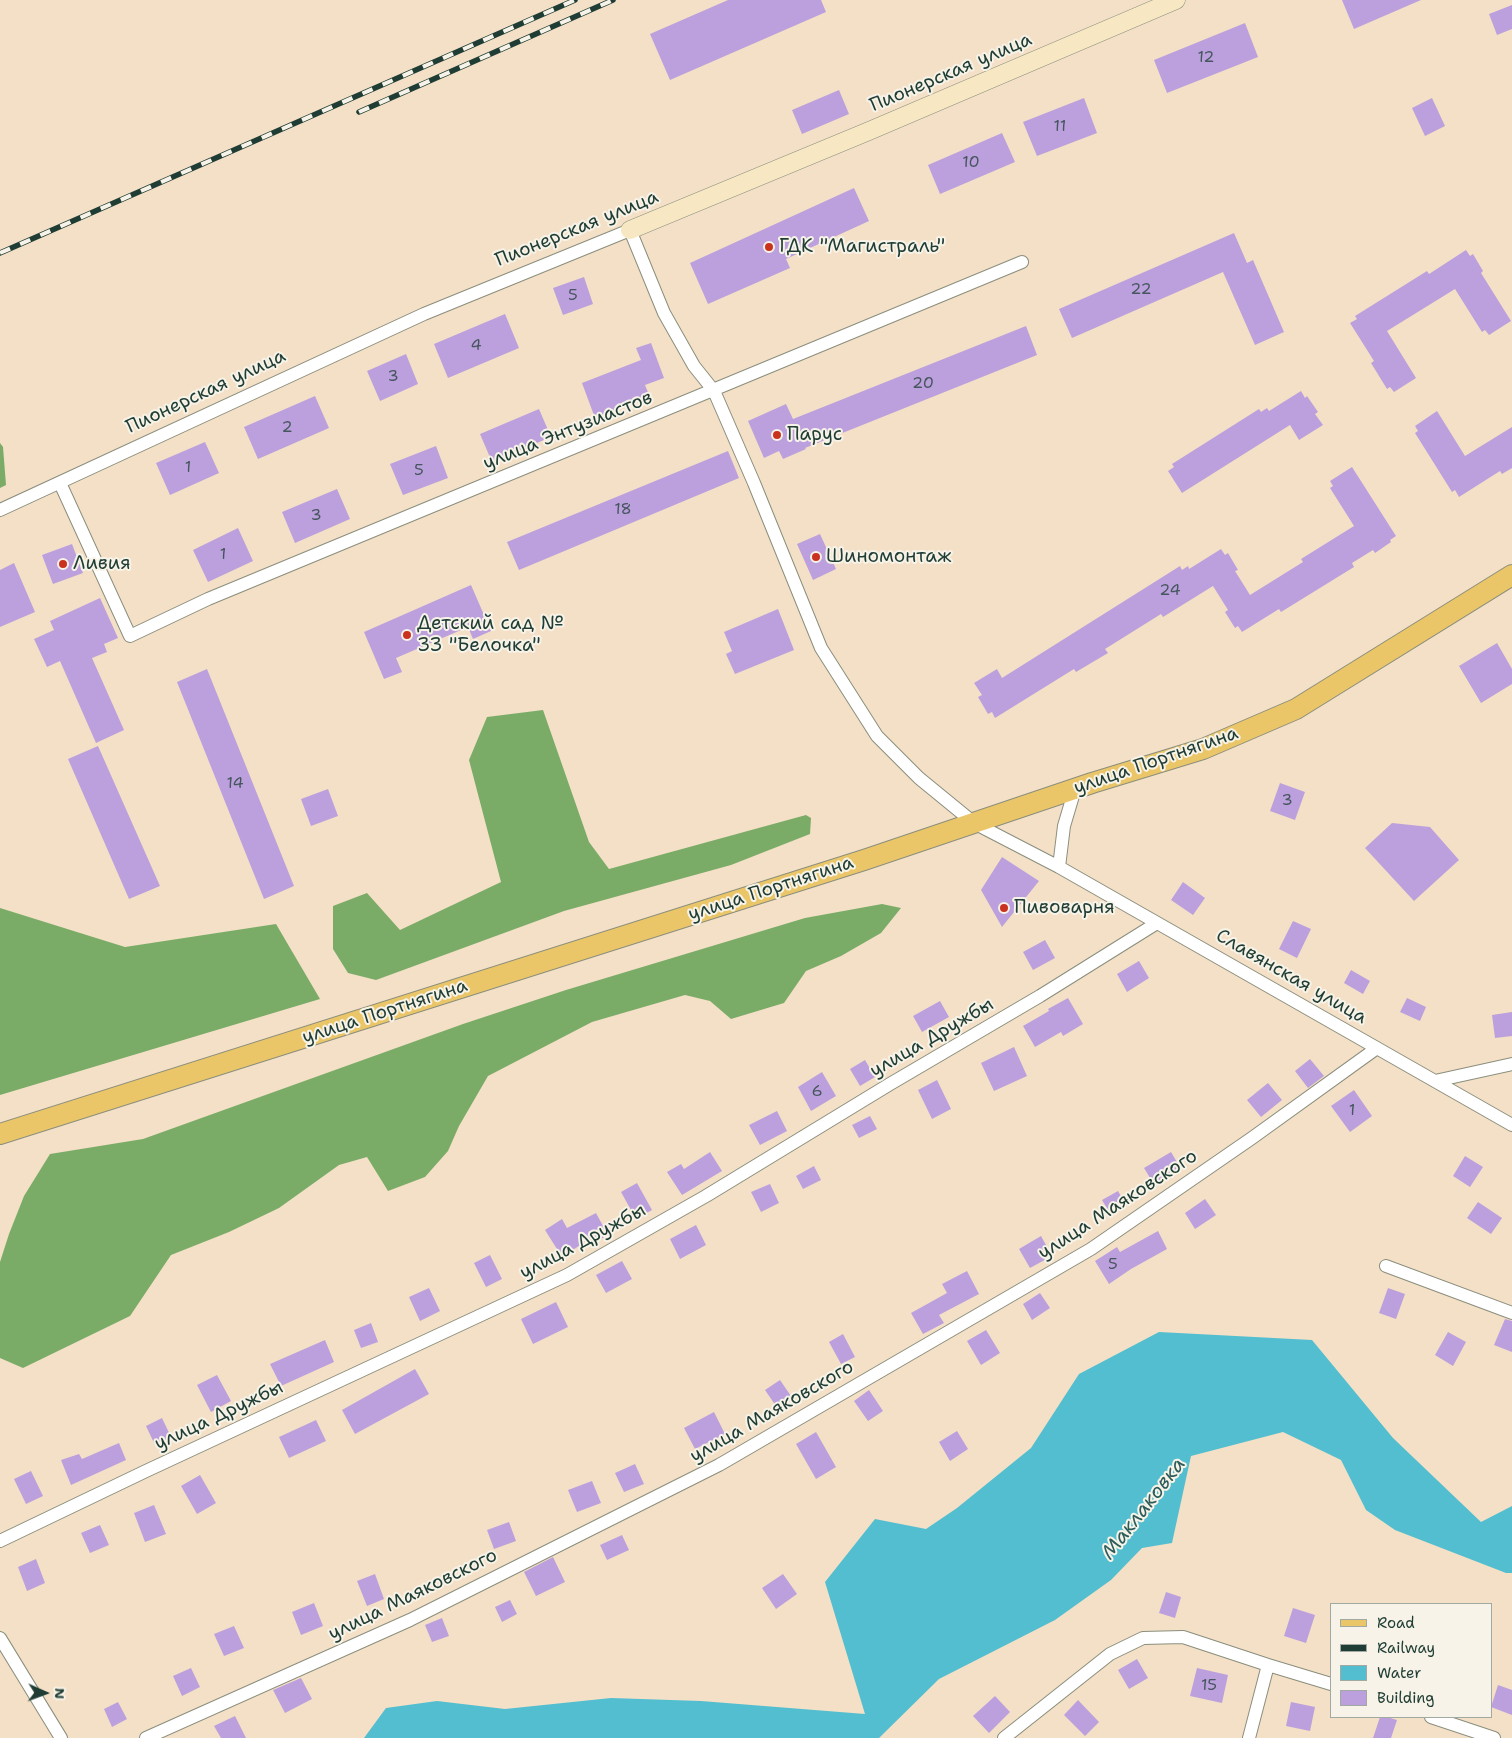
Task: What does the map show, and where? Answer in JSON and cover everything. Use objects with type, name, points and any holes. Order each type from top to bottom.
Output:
[{"type":"main road","name":"улица Портнягина","points":[[0,1134],[845,866],[1075,789],[1204,749],[1296,709],[1512,575]]},
{"type":"street","name":"Пионерская улица","points":[[0,510],[424,314],[869,131],[1176,0]]},
{"type":"street","name":"Славянская улица","points":[[630,230],[664,313],[694,366],[714,391],[754,483],[821,648],[877,736],[918,778],[974,823],[1059,867],[1157,924],[1301,1003],[1512,1125]]},
{"type":"street","name":"улица Энтузиастов","points":[[60,483],[130,636],[208,599],[1022,262]]},
{"type":"street","points":[[1059,867],[1064,826],[1075,789]]},
{"type":"street","name":"улица Дружбы","points":[[0,1541],[155,1466],[567,1275],[706,1196],[1157,924]]},
{"type":"street","name":"улица Маяковского","points":[[146,1738],[410,1620],[719,1465],[1091,1248],[1252,1138],[1377,1048]]},
{"type":"street","points":[[1435,1081],[1512,1064]]},
{"type":"street","points":[[1386,1266],[1512,1313]]},
{"type":"street","points":[[1004,1738],[1110,1654],[1143,1638],[1183,1637],[1330,1684]]},
{"type":"street","points":[[0,1638],[61,1738]]},
{"type":"street","points":[[1249,1738],[1268,1665]]},
{"type":"street","points":[[1434,1718],[1494,1738]]},
{"type":"green space","points":[[0,443],[3,447],[6,485],[0,488]]},
{"type":"green space","points":[[543,710],[589,842],[609,869],[806,815],[811,818],[810,834],[731,865],[564,911],[376,980],[348,973],[333,949],[333,906],[367,893],[400,930],[501,882],[469,760],[487,717]]},
{"type":"green space","points":[[882,904],[901,908],[881,933],[841,956],[806,971],[784,1003],[731,1019],[710,1001],[685,995],[592,1022],[488,1076],[459,1126],[448,1151],[425,1177],[388,1191],[367,1157],[339,1165],[279,1208],[229,1232],[171,1255],[130,1316],[23,1368],[0,1358],[0,1262],[24,1196],[50,1154],[143,1139],[463,1024],[566,990],[805,918]]},
{"type":"green space","points":[[0,908],[125,947],[276,924],[320,999],[0,1095]]},
{"type":"water","name":"Маклаковка","points":[[1159,1332],[1312,1340],[1393,1438],[1481,1522],[1512,1506],[1512,1573],[1506,1573],[1395,1530],[1366,1510],[1341,1460],[1283,1432],[1191,1456],[1172,1543],[1142,1548],[1111,1580],[1055,1620],[939,1679],[879,1738],[364,1738],[386,1708],[437,1701],[505,1709],[611,1698],[701,1701],[865,1714],[825,1582],[875,1519],[926,1529],[957,1508],[1031,1448],[1079,1374]]},
{"type":"building","points":[[728,0],[821,0],[826,12],[670,80],[650,34]]},
{"type":"building","points":[[1342,0],[1421,0],[1354,29]]},
{"type":"building","points":[[1512,5],[1512,29],[1497,35],[1489,14]]},
{"type":"building","points":[[1245,23],[1258,57],[1167,93],[1154,60]]},
{"type":"building","points":[[839,90],[849,114],[802,134],[792,110]]},
{"type":"building","points":[[1084,98],[1097,133],[1037,156],[1023,122]]},
{"type":"building","points":[[1432,98],[1445,126],[1425,136],[1412,108]]},
{"type":"building","points":[[1002,133],[1015,162],[940,194],[928,165]]},
{"type":"building","name":"ГДК \"Магистраль\"","points":[[854,188],[869,221],[786,259],[790,268],[708,304],[690,263]]},
{"type":"building","points":[[1234,233],[1247,263],[1253,260],[1284,332],[1255,345],[1223,272],[1072,338],[1059,309]]},
{"type":"building","points":[[1466,250],[1470,256],[1473,254],[1483,271],[1481,273],[1511,321],[1489,335],[1485,330],[1482,332],[1455,289],[1387,331],[1416,378],[1394,392],[1390,387],[1387,389],[1371,363],[1374,361],[1350,323],[1357,319],[1355,316],[1427,271],[1429,274]]},
{"type":"building","points":[[584,277],[593,304],[563,315],[553,288]]},
{"type":"building","points":[[505,314],[519,348],[448,378],[434,344]]},
{"type":"building","points":[[1026,326],[1037,355],[805,448],[783,459],[779,451],[764,458],[748,421],[786,404],[793,419]]},
{"type":"building","points":[[651,343],[664,378],[645,385],[650,397],[595,418],[582,383],[641,360],[636,348]]},
{"type":"building","points":[[406,354],[418,384],[380,401],[367,371]]},
{"type":"building","points":[[1301,391],[1305,398],[1307,396],[1318,412],[1315,414],[1323,425],[1299,440],[1290,425],[1182,493],[1168,471],[1174,467],[1172,464],[1259,409],[1261,412],[1267,408],[1269,411]]},
{"type":"building","points":[[315,396],[329,428],[258,459],[244,427]]},
{"type":"building","points":[[539,409],[551,437],[492,462],[480,434]]},
{"type":"building","points":[[1437,411],[1465,456],[1512,427],[1512,468],[1502,474],[1500,471],[1459,497],[1455,490],[1452,492],[1415,433],[1418,431],[1415,426]]},
{"type":"building","points":[[205,442],[219,473],[170,495],[156,463]]},
{"type":"building","points":[[436,446],[448,478],[403,495],[390,464]]},
{"type":"building","points":[[728,451],[739,478],[519,570],[507,542]]},
{"type":"building","points":[[1352,467],[1396,536],[1390,540],[1391,542],[1375,553],[1373,550],[1352,563],[1354,567],[1281,612],[1279,609],[1242,632],[1238,626],[1235,628],[1225,612],[1228,610],[1213,586],[1163,617],[1161,614],[1105,649],[1108,653],[1076,672],[1074,669],[995,718],[992,712],[988,714],[978,697],[982,695],[974,683],[997,669],[1002,678],[1180,566],[1182,570],[1188,566],[1189,569],[1221,549],[1225,555],[1228,553],[1238,570],[1235,571],[1250,595],[1303,562],[1301,559],[1354,526],[1330,488],[1333,486],[1330,481]]},
{"type":"building","points":[[337,489],[350,519],[295,543],[282,512]]},
{"type":"building","points":[[238,528],[253,561],[208,582],[193,550]]},
{"type":"building","name":"Шиномонтаж","points":[[820,534],[836,569],[813,580],[797,544]]},
{"type":"building","name":"Ливия","points":[[72,544],[83,573],[53,584],[42,555]]},
{"type":"building","points":[[14,563],[35,612],[0,627],[0,570]]},
{"type":"building","name":"Детский сад № 33 \"Белочка\"","points":[[471,585],[491,631],[473,639],[468,627],[396,658],[402,672],[384,679],[364,632]]},
{"type":"building","points":[[100,598],[118,638],[104,644],[107,652],[92,658],[124,730],[96,743],[60,661],[47,667],[34,639],[54,630],[50,621]]},
{"type":"building","points":[[778,609],[794,650],[735,674],[726,654],[732,651],[724,632]]},
{"type":"building","points":[[1497,643],[1512,669],[1512,684],[1481,703],[1459,666]]},
{"type":"building","points":[[207,669],[294,886],[264,899],[177,682]]},
{"type":"building","points":[[98,746],[160,886],[129,899],[68,759]]},
{"type":"building","points":[[1280,783],[1305,792],[1295,820],[1270,811]]},
{"type":"building","points":[[328,789],[338,816],[311,826],[301,799]]},
{"type":"building","points":[[1392,823],[1430,827],[1459,860],[1414,901],[1365,848]]},
{"type":"building","name":"Пивоварня","points":[[1002,857],[1039,881],[1002,927],[981,890]]},
{"type":"building","points":[[1183,882],[1205,898],[1193,915],[1171,900]]},
{"type":"building","points":[[1293,921],[1311,929],[1297,958],[1279,949]]},
{"type":"building","name":"Пивоварня","points":[[1045,940],[1055,958],[1033,970],[1023,952]]},
{"type":"building","points":[[1139,961],[1149,978],[1127,992],[1117,974]]},
{"type":"building","points":[[1351,970],[1370,981],[1363,994],[1344,983]]},
{"type":"building","points":[[1068,998],[1083,1024],[1063,1036],[1061,1032],[1035,1047],[1023,1026]]},
{"type":"building","points":[[1407,998],[1426,1007],[1420,1021],[1400,1012]]},
{"type":"building","points":[[940,1001],[949,1017],[922,1032],[913,1016]]},
{"type":"building","points":[[1512,1012],[1512,1036],[1495,1038],[1492,1015]]},
{"type":"building","points":[[1014,1047],[1027,1076],[994,1091],[981,1063]]},
{"type":"building","points":[[1310,1059],[1324,1076],[1308,1088],[1295,1071]]},
{"type":"building","points":[[865,1060],[875,1077],[860,1086],[850,1069]]},
{"type":"building","points":[[822,1072],[836,1096],[811,1111],[798,1087]]},
{"type":"building","points":[[937,1080],[951,1109],[932,1119],[918,1090]]},
{"type":"building","points":[[1268,1083],[1282,1100],[1261,1117],[1247,1100]]},
{"type":"building","points":[[1354,1090],[1372,1116],[1350,1132],[1331,1106]]},
{"type":"building","points":[[777,1111],[787,1131],[760,1145],[749,1125]]},
{"type":"building","points":[[870,1116],[877,1129],[859,1138],[852,1125]]},
{"type":"building","points":[[710,1152],[722,1171],[682,1195],[667,1172],[681,1164],[684,1169]]},
{"type":"building","points":[[1171,1152],[1181,1169],[1155,1186],[1144,1168]]},
{"type":"building","points":[[1465,1156],[1483,1167],[1470,1187],[1453,1176]]},
{"type":"building","points":[[814,1166],[821,1180],[803,1189],[796,1176]]},
{"type":"building","points":[[637,1183],[652,1210],[636,1219],[621,1192]]},
{"type":"building","points":[[770,1184],[779,1203],[761,1212],[751,1192]]},
{"type":"building","points":[[1118,1191],[1126,1205],[1111,1215],[1102,1200]]},
{"type":"building","points":[[1205,1199],[1216,1215],[1195,1229],[1185,1213]]},
{"type":"building","points":[[1478,1202],[1502,1218],[1491,1234],[1467,1218]]},
{"type":"building","points":[[596,1213],[608,1235],[590,1245],[588,1240],[562,1257],[545,1230],[562,1219],[567,1228]]},
{"type":"building","points":[[696,1225],[706,1245],[680,1259],[670,1239]]},
{"type":"building","points":[[1158,1231],[1167,1249],[1109,1284],[1095,1261],[1117,1247],[1120,1252]]},
{"type":"building","points":[[1041,1236],[1052,1256],[1030,1268],[1019,1249]]},
{"type":"building","points":[[490,1255],[502,1279],[486,1287],[474,1263]]},
{"type":"building","points":[[622,1261],[632,1279],[606,1293],[596,1275]]},
{"type":"building","points":[[967,1271],[979,1294],[939,1315],[944,1323],[923,1334],[911,1313],[947,1293],[942,1284]]},
{"type":"building","points":[[429,1288],[440,1311],[420,1321],[409,1297]]},
{"type":"building","points":[[1388,1288],[1405,1294],[1396,1319],[1379,1313]]},
{"type":"building","points":[[1040,1293],[1050,1308],[1032,1320],[1023,1304]]},
{"type":"building","points":[[556,1302],[568,1327],[533,1344],[521,1319]]},
{"type":"building","points":[[1505,1319],[1512,1321],[1512,1352],[1494,1345]]},
{"type":"building","points":[[371,1323],[378,1342],[361,1348],[354,1330]]},
{"type":"building","points":[[986,1330],[1000,1353],[981,1365],[967,1341]]},
{"type":"building","points":[[1448,1332],[1466,1342],[1453,1366],[1435,1355]]},
{"type":"building","points":[[843,1334],[855,1357],[841,1364],[829,1342]]},
{"type":"building","points":[[325,1340],[334,1362],[281,1386],[270,1364]]},
{"type":"building","points":[[415,1369],[429,1394],[355,1434],[342,1410]]},
{"type":"building","points":[[217,1375],[231,1401],[211,1412],[197,1385]]},
{"type":"building","points":[[780,1380],[793,1399],[778,1409],[765,1390]]},
{"type":"building","points":[[869,1390],[883,1411],[868,1421],[854,1401]]},
{"type":"building","points":[[714,1412],[725,1434],[695,1449],[684,1428]]},
{"type":"building","points":[[162,1418],[171,1437],[155,1445],[146,1426]]},
{"type":"building","points":[[316,1420],[326,1441],[289,1458],[279,1437]]},
{"type":"building","points":[[957,1431],[968,1449],[950,1461],[939,1442]]},
{"type":"building","points":[[816,1432],[836,1467],[816,1479],[796,1444]]},
{"type":"building","points":[[119,1443],[126,1460],[71,1485],[61,1460],[79,1454],[82,1459]]},
{"type":"building","points":[[635,1464],[644,1484],[624,1492],[615,1473]]},
{"type":"building","points":[[31,1471],[43,1496],[26,1504],[14,1479]]},
{"type":"building","points":[[200,1475],[216,1503],[197,1514],[181,1486]]},
{"type":"building","points":[[592,1481],[601,1503],[577,1512],[568,1490]]},
{"type":"building","points":[[154,1505],[166,1534],[145,1542],[134,1513]]},
{"type":"building","points":[[509,1522],[516,1541],[494,1549],[487,1530]]},
{"type":"building","points":[[100,1525],[109,1545],[90,1553],[81,1533]]},
{"type":"building","points":[[622,1535],[629,1550],[607,1560],[600,1545]]},
{"type":"building","points":[[553,1557],[565,1582],[536,1596],[524,1572]]},
{"type":"building","points":[[36,1559],[45,1583],[27,1591],[18,1567]]},
{"type":"building","points":[[375,1574],[384,1599],[367,1606],[357,1581]]},
{"type":"building","points":[[783,1574],[797,1594],[776,1609],[762,1588]]},
{"type":"building","points":[[1166,1592],[1181,1597],[1175,1618],[1159,1613]]},
{"type":"building","points":[[510,1600],[517,1614],[502,1622],[495,1607]]},
{"type":"building","points":[[314,1603],[323,1626],[301,1635],[292,1612]]},
{"type":"building","points":[[1293,1608],[1315,1615],[1306,1643],[1284,1636]]},
{"type":"building","points":[[442,1618],[449,1636],[432,1642],[425,1625]]},
{"type":"building","points":[[234,1626],[244,1648],[224,1656],[214,1634]]},
{"type":"building","points":[[1137,1659],[1148,1678],[1129,1689],[1118,1670]]},
{"type":"building","points":[[191,1668],[200,1687],[182,1696],[173,1676]]},
{"type":"building","points":[[1197,1668],[1228,1675],[1222,1703],[1190,1696]]},
{"type":"building","points":[[301,1678],[312,1699],[285,1713],[273,1690]]},
{"type":"building","points":[[1498,1685],[1512,1690],[1512,1715],[1492,1707]]},
{"type":"building","points":[[995,1696],[1010,1712],[989,1733],[973,1716]]},
{"type":"building","points":[[1078,1700],[1099,1722],[1085,1736],[1064,1715]]},
{"type":"building","points":[[118,1702],[127,1719],[112,1727],[104,1709]]},
{"type":"building","points":[[1291,1702],[1315,1707],[1310,1731],[1286,1726]]},
{"type":"building","points":[[235,1716],[246,1738],[221,1738],[214,1726]]},
{"type":"building","points":[[1380,1718],[1397,1720],[1391,1738],[1373,1738]]},
{"type":"railway","points":[[0,253],[575,0]]},
{"type":"railway","points":[[359,112],[613,0]]},
{"type":"place","name":"ГДК \"Магистраль\"","points":[[769,247]]},
{"type":"place","name":"Парус","points":[[777,435]]},
{"type":"place","name":"Шиномонтаж","points":[[816,557]]},
{"type":"place","name":"Ливия","points":[[63,564]]},
{"type":"place","name":"Детский сад № 33 \"Белочка\"","points":[[407,635]]},
{"type":"place","name":"Пивоварня","points":[[1004,908]]}]
